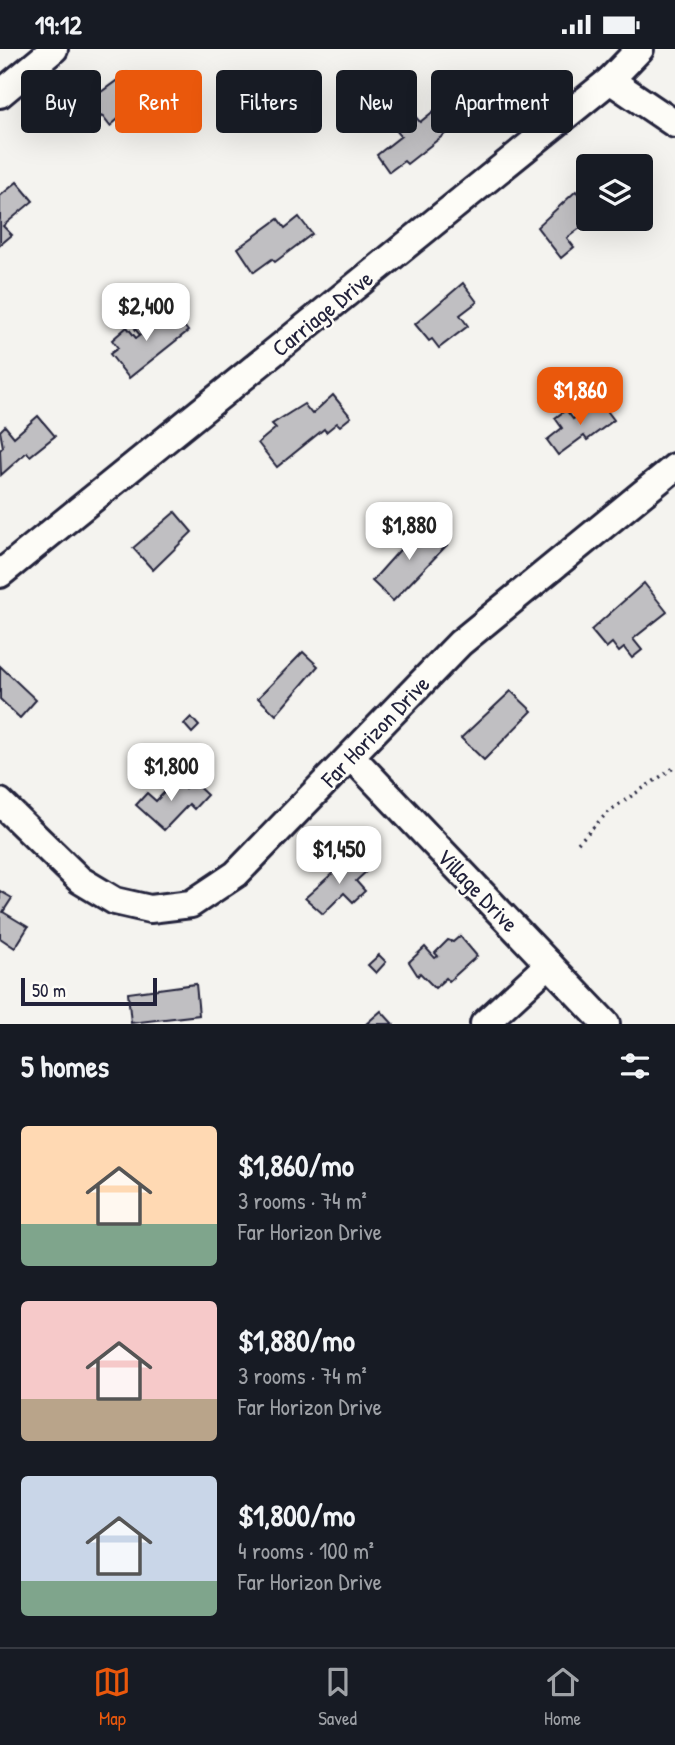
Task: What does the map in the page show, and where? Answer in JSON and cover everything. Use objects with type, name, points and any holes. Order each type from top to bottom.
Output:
[{"type":"street","points":[[0,94],[54,49]]},
{"type":"street","name":"Carriage Drive","points":[[0,574],[610,80],[640,49]]},
{"type":"street","points":[[610,80],[675,124]]},
{"type":"street","name":"Far Horizon Drive","points":[[0,802],[80,880],[115,901],[150,909],[191,904],[236,874],[460,643],[675,467]]},
{"type":"street","name":"Village Drive","points":[[351,757],[606,1024]]},
{"type":"street","points":[[484,1024],[548,964]]},
{"type":"path","points":[[578,843],[609,811],[675,767]]},
{"type":"building","points":[[115,82],[115,122],[110,126],[101,117],[101,92]]},
{"type":"building","points":[[431,113],[431,133],[446,133],[407,164],[404,161],[389,172],[377,155],[401,136],[398,133],[417,133],[417,118],[420,122]]},
{"type":"building","points":[[17,182],[33,201],[3,226],[12,235],[0,245],[0,196]]},
{"type":"building","points":[[576,191],[576,231],[567,238],[574,247],[561,258],[537,227]]},
{"type":"building","points":[[299,217],[312,234],[275,262],[272,259],[254,272],[238,248],[278,219],[285,228]]},
{"type":"building","points":[[463,283],[477,302],[460,315],[468,326],[439,348],[432,339],[429,341],[415,324]]},
{"type":"building","points":[[173,312],[188,331],[129,378],[110,354],[118,348],[112,340],[127,327],[136,338],[140,335],[135,329],[154,314],[160,322]]},
{"type":"building","points":[[333,395],[351,417],[340,426],[337,423],[326,432],[324,429],[277,467],[258,443],[276,428],[272,424],[304,404],[312,414]]},
{"type":"building","points":[[599,400],[614,420],[587,440],[584,436],[558,455],[547,440],[562,428],[555,418],[566,410],[573,419]]},
{"type":"building","points":[[38,416],[55,436],[30,456],[27,452],[1,475],[0,450],[3,447],[0,431],[5,426],[14,437]]},
{"type":"building","points":[[175,512],[192,532],[153,570],[133,548]]},
{"type":"building","points":[[413,528],[421,536],[429,528],[447,545],[393,601],[372,581],[406,543],[402,539]]},
{"type":"building","points":[[644,583],[667,612],[633,639],[642,650],[632,658],[624,648],[619,652],[612,643],[606,648],[591,630]]},
{"type":"building","points":[[303,652],[318,666],[276,715],[258,698]]},
{"type":"building","points":[[0,666],[36,700],[20,718],[0,699]]},
{"type":"building","points":[[511,691],[532,711],[484,760],[461,738]]},
{"type":"building","points":[[191,717],[199,726],[192,733],[184,724]]},
{"type":"building","points":[[177,779],[185,788],[192,781],[207,795],[194,809],[189,804],[164,830],[136,805],[147,793],[156,801]]},
{"type":"building","points":[[353,855],[368,870],[356,881],[365,891],[353,902],[344,893],[323,914],[305,898]]},
{"type":"building","points":[[0,891],[12,898],[3,912],[28,927],[15,948],[0,938]]},
{"type":"building","points":[[460,936],[477,956],[449,981],[446,978],[435,988],[420,973],[418,976],[409,962],[425,947],[435,958],[438,956],[435,953],[448,940],[453,942]]},
{"type":"building","points":[[379,955],[386,962],[376,973],[368,965]]},
{"type":"building","points":[[196,984],[199,1015],[131,1023],[128,993]]},
{"type":"building","points":[[381,1011],[393,1024],[366,1024]]}]
